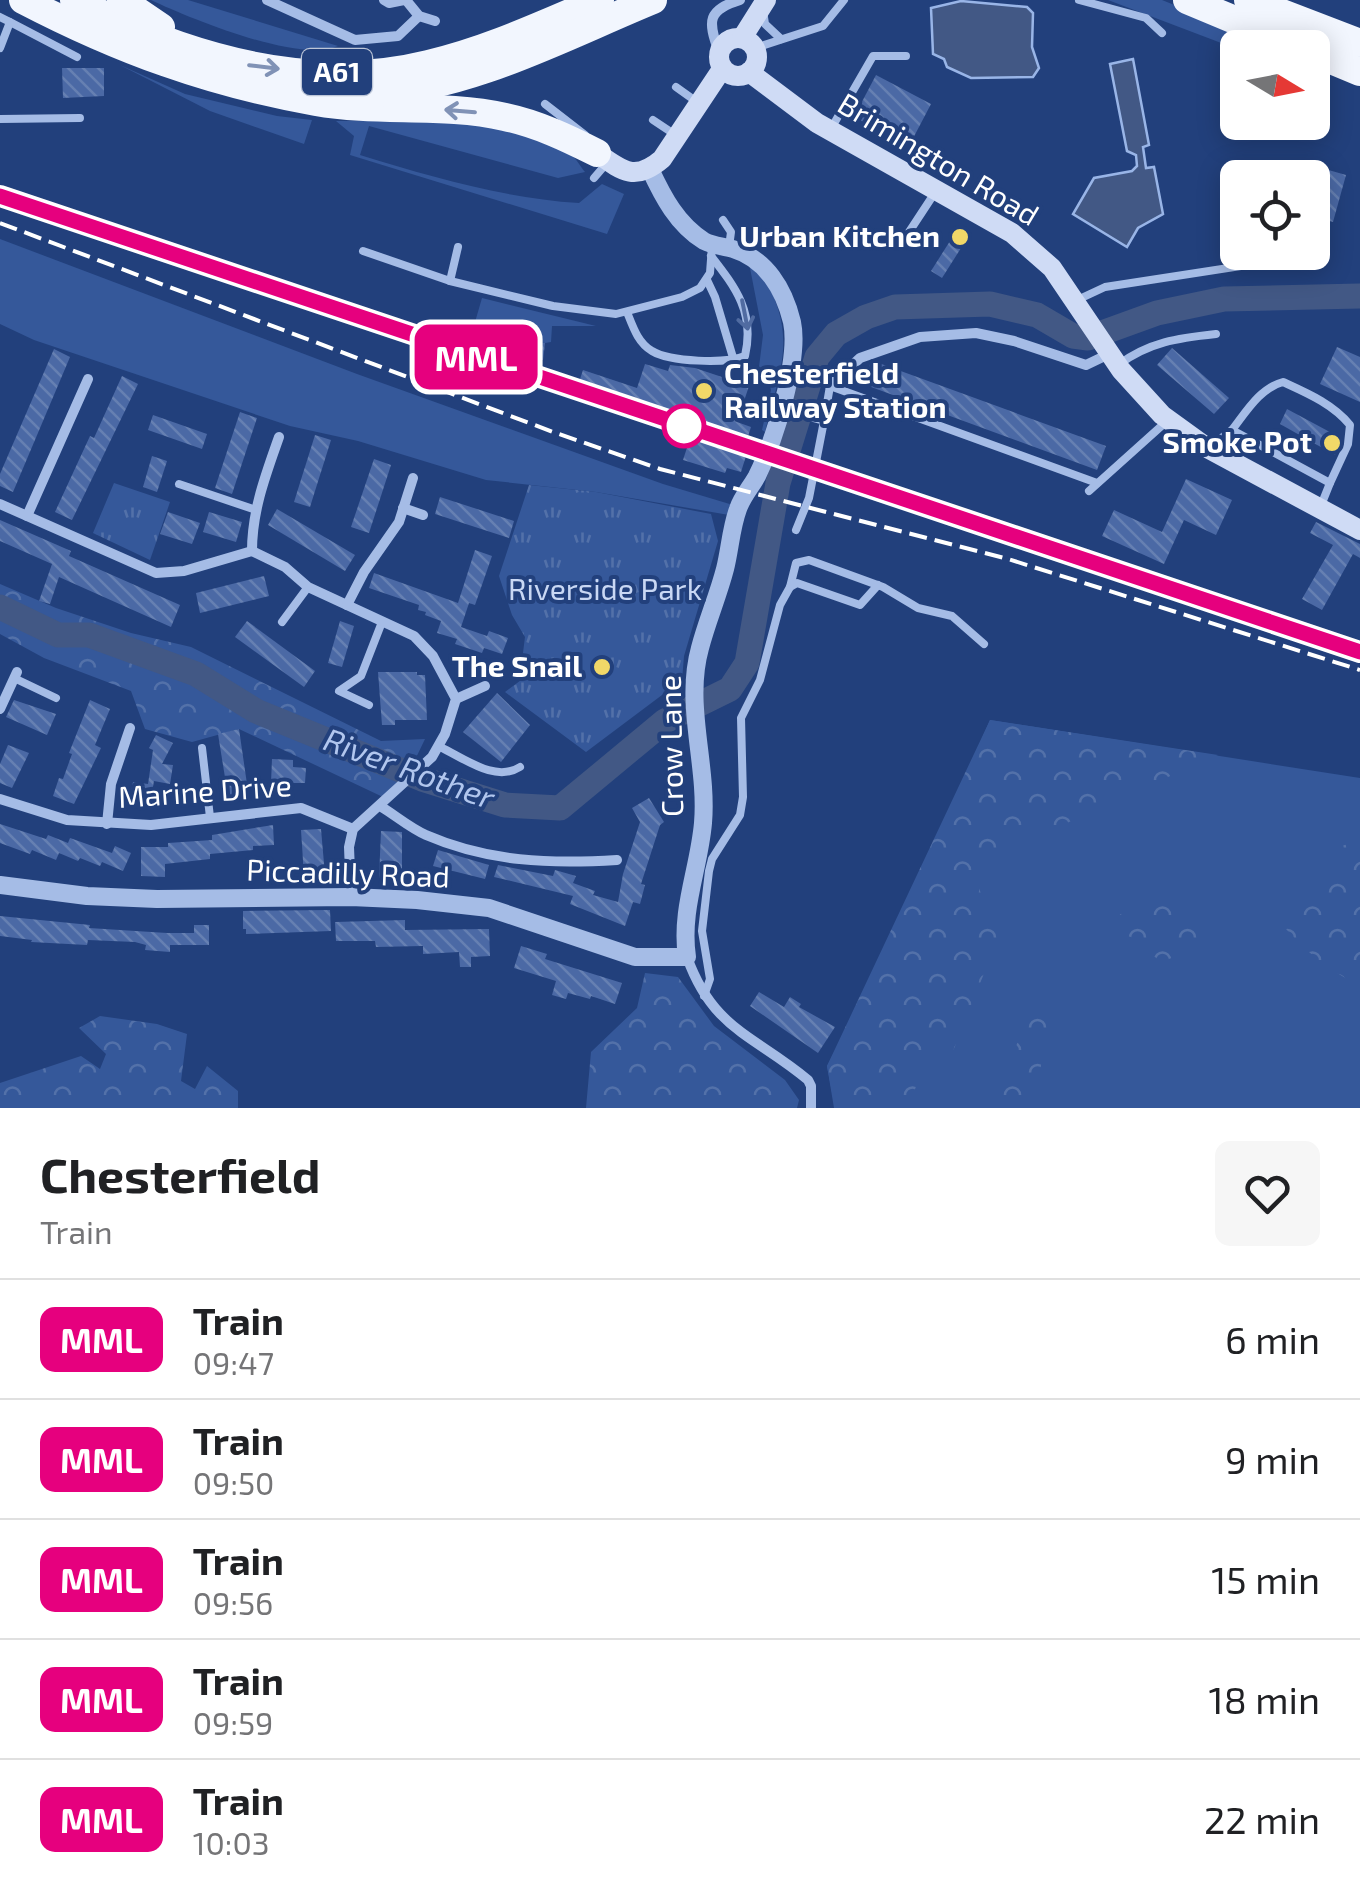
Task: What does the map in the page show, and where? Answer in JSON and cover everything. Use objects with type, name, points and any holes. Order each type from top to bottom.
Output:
[{"type":"highway","name":"A61","points":[[74,0],[122,24],[221,60],[364,73],[426,65],[496,44],[600,0]]},
{"type":"highway","points":[[121,0],[198,52]]},
{"type":"highway","name":"A61","points":[[16,11],[214,80],[273,91],[379,93],[448,82],[653,0]]},
{"type":"highway","points":[[1187,0],[1259,30]]},
{"type":"highway","points":[[1248,0],[1360,42]]},
{"type":"highway","points":[[1330,60],[1360,72]]},
{"type":"highway","points":[[273,91],[318,102],[504,116],[538,126],[600,164]]},
{"type":"main road","points":[[721,60],[735,76],[749,72],[756,61],[748,43],[764,3]]},
{"type":"main road","points":[[600,164],[642,173],[656,164],[700,104],[728,40],[748,43]]},
{"type":"main road","name":"Brimington Road","points":[[749,72],[833,137],[1012,233],[1052,268],[1113,360],[1168,420],[1209,449],[1360,530]]},
{"type":"street","points":[[267,0],[355,40],[398,36],[420,16]]},
{"type":"street","points":[[384,0],[405,0],[420,16],[435,21]]},
{"type":"street","points":[[721,60],[712,30],[712,14],[718,7],[740,0]]},
{"type":"street","name":"Crow Lane","points":[[656,164],[673,214],[718,249],[748,254],[764,266],[776,281],[792,322],[794,340],[783,410],[762,464],[738,509],[724,572],[698,652],[697,729],[703,822],[684,934],[687,958],[704,996],[730,1027],[808,1080],[812,1086],[811,1108]]},
{"type":"street","points":[[830,386],[860,358],[920,337],[976,332],[1086,365],[1113,360]]},
{"type":"street","points":[[27,516],[88,379]]},
{"type":"street","points":[[252,551],[256,510],[279,436]]},
{"type":"street","points":[[347,606],[364,572],[399,522],[413,478]]},
{"type":"street","points":[[0,504],[156,574],[184,571],[252,551],[285,567],[308,586],[414,636],[434,656],[456,699],[440,746],[398,791],[352,828],[351,897]]},
{"type":"street","points":[[403,508],[423,515]]},
{"type":"street","points":[[0,709],[15,675]]},
{"type":"street","points":[[456,699],[484,686]]},
{"type":"street","points":[[107,824],[111,784],[130,728]]},
{"type":"street","name":"Marine Drive","points":[[0,799],[67,820],[107,824],[151,825],[301,808],[352,828]]},
{"type":"street","points":[[380,806],[422,834],[489,857],[535,862],[616,860]]},
{"type":"street","name":"Piccadilly Road","points":[[0,885],[87,896],[351,897],[488,908],[635,957],[687,958]]},
{"type":"lane","points":[[748,43],[781,39],[822,26],[844,0]]},
{"type":"lane","points":[[1079,0],[1146,18],[1162,33]]},
{"type":"lane","points":[[764,3],[765,24],[781,39]]},
{"type":"lane","points":[[0,17],[16,11]]},
{"type":"lane","points":[[0,48],[16,11]]},
{"type":"lane","points":[[16,11],[77,57]]},
{"type":"lane","points":[[833,137],[873,56],[906,56]]},
{"type":"lane","points":[[676,88],[700,104]]},
{"type":"lane","points":[[544,104],[592,141],[600,164]]},
{"type":"lane","points":[[0,120],[80,118]]},
{"type":"lane","points":[[653,120],[678,137]]},
{"type":"lane","points":[[910,232],[936,191]]},
{"type":"lane","points":[[363,252],[450,281],[553,306],[602,314],[626,312],[682,297],[707,280],[718,249],[732,232],[723,220]]},
{"type":"lane","points":[[450,281],[458,247]]},
{"type":"lane","points":[[626,312],[638,339],[654,352],[734,361],[745,356],[749,338],[741,294],[718,249]]},
{"type":"lane","points":[[1075,302],[1104,287],[1220,269]]},
{"type":"lane","points":[[707,280],[716,297],[734,361]]},
{"type":"lane","points":[[1113,360],[1164,340],[1216,334]]},
{"type":"lane","points":[[1209,449],[1232,430],[1272,385],[1283,382],[1318,399],[1340,412],[1350,425],[1348,444],[1320,508]]},
{"type":"lane","points":[[796,530],[808,498],[830,386],[1097,483]]},
{"type":"lane","points":[[783,410],[822,421]]},
{"type":"lane","points":[[1089,492],[1168,420]]},
{"type":"lane","points":[[1232,430],[1330,483]]},
{"type":"lane","points":[[179,484],[256,510]]},
{"type":"lane","points":[[704,996],[710,979],[702,931],[709,871],[712,859],[740,815],[742,718],[760,680],[780,604],[790,587],[796,563],[809,560],[878,585],[918,608],[952,616],[984,644]]},
{"type":"lane","points":[[790,587],[796,582],[804,584],[860,605],[878,585]]},
{"type":"lane","points":[[282,622],[308,586]]},
{"type":"lane","points":[[369,705],[339,691],[361,676],[382,622]]},
{"type":"lane","points":[[15,675],[56,698]]},
{"type":"lane","points":[[440,746],[498,774],[509,774],[520,767]]},
{"type":"lane","points":[[202,748],[210,817]]},
{"type":"green space","points":[[151,0],[188,0],[338,46],[321,50],[272,44]]},
{"type":"green space","points":[[1108,0],[1162,0],[1236,30],[1220,30],[1220,43]]},
{"type":"green space","points":[[120,65],[185,94],[277,116],[312,120],[304,144],[210,111]]},
{"type":"green space","points":[[336,121],[458,121],[521,131],[548,140],[570,154],[585,172],[558,178],[369,126],[360,155],[441,179],[523,196],[579,203],[602,184],[624,194],[607,234],[350,155],[354,136]]},
{"type":"green space","points":[[0,239],[357,374],[663,484],[733,505],[729,515],[596,492],[486,480],[358,441],[290,426],[34,340],[0,324]]},
{"type":"green space","points":[[755,263],[778,308],[782,327],[781,365],[765,432],[762,430],[771,390],[768,378],[758,375],[763,335],[750,268]]},
{"type":"green space","points":[[482,298],[596,326],[552,326],[551,342],[545,343],[473,329]]},
{"type":"green space","points":[[114,483],[170,502],[150,560],[93,533]]},
{"type":"green space","name":"Riverside Park","points":[[529,485],[596,492],[711,514],[718,541],[684,656],[682,680],[586,752],[505,692],[532,672],[523,653],[525,637],[512,615],[499,576]]},
{"type":"green space","points":[[0,584],[131,633],[191,647],[381,741],[425,739],[412,766],[383,797],[239,729],[192,742],[145,729],[131,691],[44,658],[0,634]]},
{"type":"green space","points":[[990,720],[1360,778],[1360,1108],[834,1108],[827,1066],[904,916]]},
{"type":"green space","points":[[990,720],[1218,755],[1045,835],[1016,831],[1007,857],[979,888],[989,917],[1001,931],[953,1051],[929,1046],[909,1108],[835,1108],[827,1066]]},
{"type":"green space","points":[[1360,842],[1360,986],[1315,957],[1278,919],[1312,890],[1340,881],[1340,846]]},
{"type":"green space","points":[[1167,899],[1208,944],[1161,962],[1131,937],[1102,929],[1131,906]]},
{"type":"green space","points":[[645,973],[678,977],[714,1026],[785,1080],[799,1100],[797,1108],[586,1108],[591,1052],[637,1008]]},
{"type":"green space","points":[[1055,991],[1039,1076],[1050,1101],[1048,1108],[984,1108],[1011,1061],[1033,997]]},
{"type":"green space","points":[[100,1016],[157,1024],[187,1034],[181,1081],[195,1089],[207,1066],[238,1091],[238,1108],[0,1108],[0,1083],[81,1056],[100,1069],[106,1054],[79,1028]]},
{"type":"shaded area","points":[[961,1],[1027,7],[1033,13],[1032,47],[1039,68],[1033,77],[971,78],[947,67],[944,59],[933,54],[931,8]]},
{"type":"shaded area","points":[[1133,59],[1149,145],[1143,147],[1146,168],[1154,167],[1163,214],[1138,228],[1127,247],[1073,214],[1094,178],[1132,171],[1137,166],[1136,155],[1127,151],[1110,64]]},
{"type":"building","points":[[62,68],[104,68],[104,96],[63,98]]},
{"type":"building","points":[[876,75],[931,104],[909,146],[854,117]]},
{"type":"building","points":[[1330,170],[1346,175],[1333,222],[1330,221]]},
{"type":"building","points":[[957,230],[968,237],[942,278],[931,271]]},
{"type":"building","points":[[494,334],[545,343],[543,360],[490,352]]},
{"type":"building","points":[[1337,347],[1360,357],[1360,402],[1320,384]]},
{"type":"building","points":[[1172,348],[1229,398],[1214,414],[1157,365]]},
{"type":"building","points":[[54,349],[70,357],[13,492],[0,486],[0,474]]},
{"type":"building","points":[[876,362],[1106,446],[1097,470],[863,384],[870,364]]},
{"type":"building","points":[[645,364],[668,371],[670,365],[695,368],[749,386],[737,422],[751,427],[741,472],[727,468],[725,473],[683,460],[694,426],[577,388],[583,370],[637,388]]},
{"type":"building","points":[[122,376],[138,384],[72,520],[55,512]]},
{"type":"building","points":[[1287,409],[1341,438],[1335,455],[1280,424]]},
{"type":"building","points":[[240,412],[257,418],[232,494],[215,488]]},
{"type":"building","points":[[153,415],[207,434],[202,449],[148,430]]},
{"type":"building","points":[[315,435],[331,440],[310,507],[294,502]]},
{"type":"building","points":[[152,456],[167,461],[157,492],[143,487]]},
{"type":"building","points":[[374,459],[391,465],[369,533],[351,527]]},
{"type":"building","points":[[1186,479],[1232,500],[1216,535],[1184,520],[1164,564],[1102,536],[1114,510],[1162,532]]},
{"type":"building","points":[[440,497],[514,521],[509,538],[435,514]]},
{"type":"building","points":[[277,509],[355,555],[345,571],[268,525]]},
{"type":"building","points":[[168,512],[200,523],[192,544],[160,534]]},
{"type":"building","points":[[209,512],[242,522],[236,542],[203,532]]},
{"type":"building","points":[[0,520],[71,551],[69,556],[180,605],[171,627],[59,577],[50,604],[39,601],[52,564],[0,541]]},
{"type":"building","points":[[1316,522],[1360,544],[1360,558],[1353,554],[1322,610],[1302,599],[1333,545],[1310,533]]},
{"type":"building","points":[[475,550],[492,556],[475,605],[469,603],[461,627],[508,638],[502,654],[484,648],[482,653],[455,644],[457,639],[437,633],[441,621],[418,610],[419,605],[369,588],[374,573],[458,603]]},
{"type":"building","points":[[264,576],[269,596],[200,613],[196,593]]},
{"type":"building","points":[[247,621],[315,671],[304,687],[235,637]]},
{"type":"building","points":[[340,621],[354,626],[342,667],[328,663]]},
{"type":"building","points":[[378,672],[425,675],[427,720],[395,720],[395,725],[382,725]]},
{"type":"building","points":[[497,693],[530,725],[501,762],[463,732]]},
{"type":"building","points":[[14,700],[56,714],[47,735],[6,717]]},
{"type":"building","points":[[90,700],[110,709],[95,745],[101,748],[74,804],[53,796],[59,778],[63,779]]},
{"type":"building","points":[[239,729],[248,791],[228,796],[218,734]]},
{"type":"building","points":[[156,735],[173,743],[162,764],[173,765],[170,784],[154,781],[150,804],[129,801],[133,782],[148,784],[153,750],[149,748]]},
{"type":"building","points":[[8,745],[29,753],[12,788],[0,783],[0,764]]},
{"type":"building","points":[[272,759],[293,760],[293,767],[306,768],[305,783],[271,783]]},
{"type":"building","points":[[649,798],[664,822],[641,884],[645,885],[640,904],[633,902],[625,926],[570,904],[573,896],[494,877],[498,865],[553,876],[555,870],[576,876],[573,883],[595,891],[593,895],[618,902],[640,822],[632,808]]},
{"type":"building","points":[[0,824],[46,839],[48,835],[68,843],[70,838],[112,853],[115,846],[131,853],[123,871],[59,853],[56,860],[0,843]]},
{"type":"building","points":[[273,825],[274,845],[165,864],[165,877],[141,876],[141,847],[212,840],[212,835]]},
{"type":"building","points":[[321,829],[325,875],[304,876],[301,830]]},
{"type":"building","points":[[381,831],[402,832],[402,879],[379,878]]},
{"type":"building","points":[[438,850],[489,865],[485,879],[433,866]]},
{"type":"building","points":[[330,910],[331,931],[246,934],[243,929],[243,911]]},
{"type":"building","points":[[0,916],[167,933],[194,933],[194,925],[209,925],[209,945],[170,945],[170,952],[145,950],[146,945],[135,942],[31,942],[0,936]]},
{"type":"building","points":[[405,920],[405,930],[489,929],[490,956],[471,957],[471,967],[460,967],[459,952],[423,954],[423,946],[376,947],[375,941],[336,941],[335,922]]},
{"type":"building","points":[[521,946],[547,954],[545,959],[622,983],[615,1004],[591,996],[590,999],[568,993],[566,999],[552,995],[556,981],[514,968]]},
{"type":"building","points":[[759,992],[784,1007],[790,997],[801,1004],[799,1007],[835,1027],[818,1053],[750,1006]]},
{"type":"waterway","name":"River Rother","points":[[0,607],[58,635],[89,635],[196,674],[256,711],[422,779],[505,805],[560,808],[665,721],[730,689],[747,663],[778,483],[817,357],[836,334],[895,307],[990,304],[1037,315],[1073,336],[1088,338],[1157,313],[1224,299],[1360,296]]},
{"type":"railway","points":[[0,196],[1360,652]]},
{"type":"railway","points":[[0,223],[660,469],[1008,559],[1360,670]]},
{"type":"train","name":"MML","points":[[0,196],[1360,652]]},
{"type":"place","name":"Urban Kitchen","points":[[960,237]]},
{"type":"place","name":"Chesterfield Railway Station","points":[[704,391]]},
{"type":"place","name":"Smoke Pot","points":[[1332,443]]},
{"type":"place","name":"The Snail","points":[[602,667]]}]
